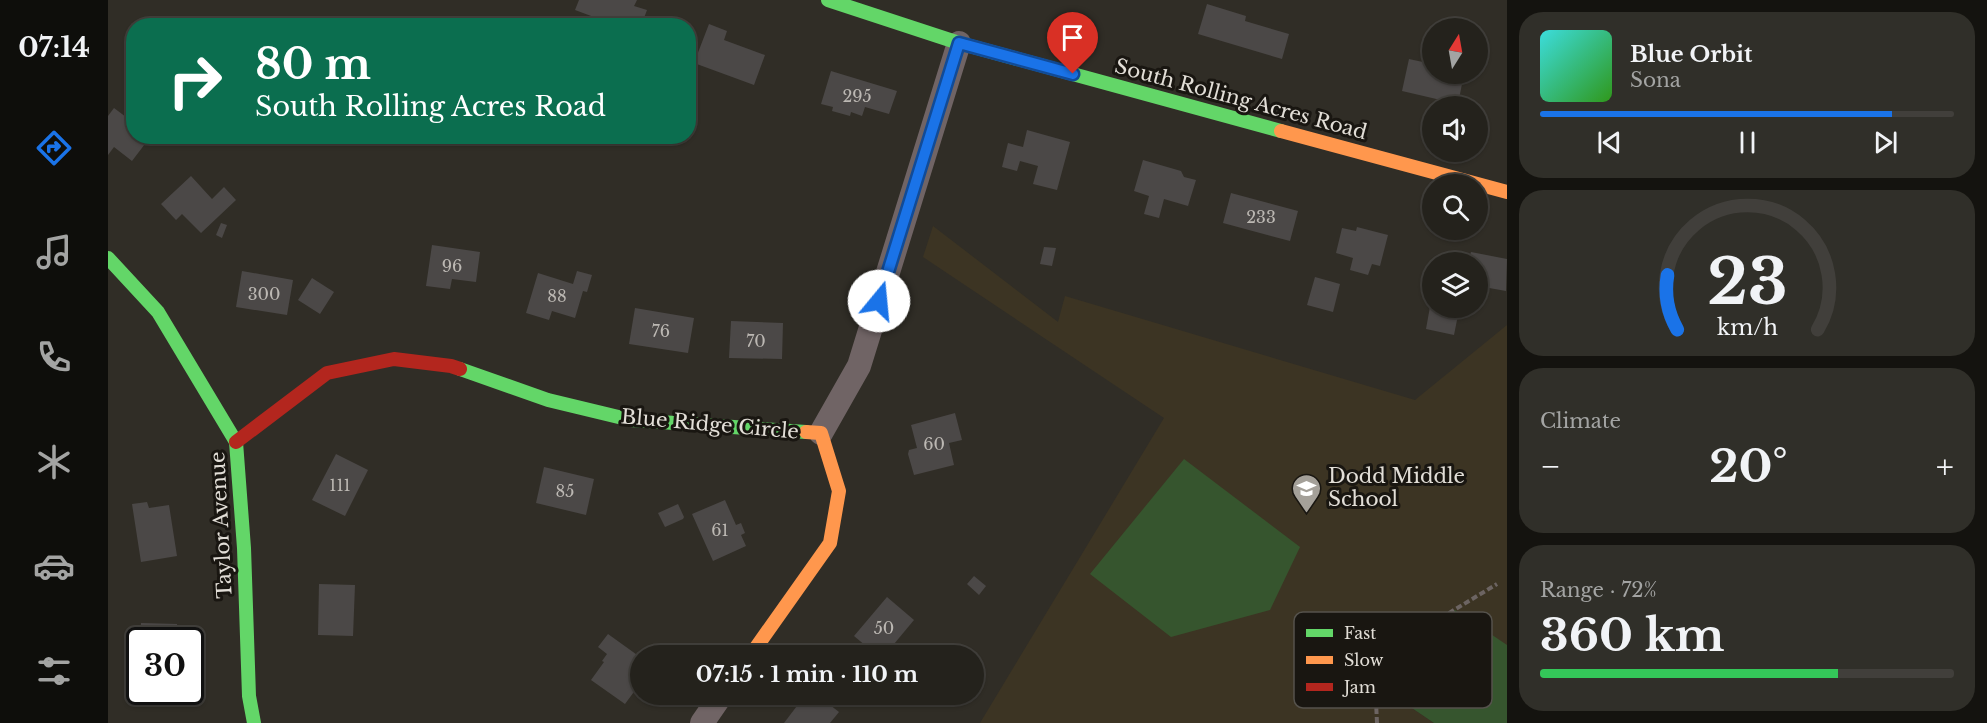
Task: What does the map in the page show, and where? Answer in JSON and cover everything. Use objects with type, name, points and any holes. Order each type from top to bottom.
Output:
[{"type":"street","name":"South Rolling Acres Road","points":[[842,3],[959,43],[1507,192]]},
{"type":"street","points":[[821,433],[859,366],[959,43]]},
{"type":"street","name":"Taylor Avenue","points":[[108,258],[158,312],[237,442],[244,548],[249,696],[254,723]]},
{"type":"street","name":"Blue Ridge Circle","points":[[237,442],[327,373],[394,358],[451,366],[548,400],[631,420],[821,433],[839,491],[830,543],[758,645]]},
{"type":"street","points":[[702,723],[714,705]]},
{"type":"path","points":[[1451,612],[1497,584]]},
{"type":"path","points":[[1376,708],[1377,723]]},
{"type":"shaded area","name":"Dodd Middle School","points":[[933,226],[1058,322],[1065,296],[1415,400],[1507,325],[1507,647],[1492,637],[1492,612],[1453,612],[1450,610],[1448,612],[1294,612],[1294,708],[1412,708],[1434,723],[980,723],[1164,418],[923,257]]},
{"type":"green space","points":[[1184,459],[1300,547],[1270,610],[1171,637],[1090,574]]},
{"type":"green space","points":[[1492,635],[1507,645],[1507,723],[1434,723],[1412,708],[1492,708]]},
{"type":"building","points":[[579,0],[637,0],[634,6],[647,10],[644,18],[596,18],[575,10]]},
{"type":"building","points":[[1207,4],[1246,16],[1245,21],[1289,34],[1282,59],[1198,34]]},
{"type":"building","points":[[709,24],[727,31],[724,40],[765,55],[754,85],[696,64],[696,58]]},
{"type":"building","points":[[1409,59],[1422,62],[1422,84],[1462,84],[1460,96],[1424,96],[1402,91]]},
{"type":"building","points":[[831,71],[897,91],[889,114],[865,107],[862,116],[851,112],[850,116],[832,111],[833,107],[821,104]]},
{"type":"building","points":[[114,108],[126,117],[126,144],[145,144],[132,161],[114,147],[108,155],[108,116]]},
{"type":"building","points":[[1027,130],[1070,142],[1057,190],[1033,184],[1038,166],[1020,161],[1017,171],[1002,167],[1008,143],[1023,147]]},
{"type":"building","points":[[1143,160],[1181,171],[1184,177],[1196,180],[1188,206],[1164,199],[1159,218],[1144,214],[1149,196],[1134,191]]},
{"type":"building","points":[[191,176],[212,199],[224,187],[236,200],[201,233],[182,214],[176,220],[161,204]]},
{"type":"building","points":[[1231,193],[1298,211],[1290,241],[1223,223]]},
{"type":"building","points":[[221,223],[227,225],[222,238],[216,235]]},
{"type":"building","points":[[1357,227],[1388,235],[1380,266],[1372,264],[1368,275],[1350,270],[1353,258],[1336,253],[1342,228],[1356,231]]},
{"type":"building","points":[[432,245],[480,252],[476,282],[452,279],[450,289],[426,286]]},
{"type":"building","points":[[1044,247],[1056,248],[1052,266],[1040,264]]},
{"type":"building","points":[[1488,255],[1507,259],[1506,291],[1488,288]]},
{"type":"building","points":[[242,271],[293,280],[287,315],[236,307]]},
{"type":"building","points":[[577,271],[592,275],[587,292],[583,291],[575,318],[552,311],[549,320],[526,313],[538,273],[573,284]]},
{"type":"building","points":[[1315,277],[1340,284],[1333,312],[1307,305]]},
{"type":"building","points":[[312,278],[334,292],[320,314],[298,300]]},
{"type":"building","points":[[635,308],[694,318],[688,353],[629,344]]},
{"type":"building","points":[[1428,318],[1457,318],[1454,335],[1426,329]]},
{"type":"building","points":[[731,321],[783,323],[782,359],[729,358]]},
{"type":"building","points":[[955,413],[962,440],[949,443],[954,465],[914,475],[908,454],[909,450],[917,448],[911,425]]},
{"type":"building","points":[[336,454],[368,470],[345,516],[312,500]]},
{"type":"building","points":[[544,467],[594,479],[586,515],[536,503]]},
{"type":"building","points":[[725,500],[736,525],[741,523],[745,533],[741,535],[746,546],[713,561],[692,514]]},
{"type":"building","points":[[147,502],[149,508],[169,505],[177,556],[141,562],[132,504]]},
{"type":"building","points":[[678,504],[683,519],[665,527],[658,513]]},
{"type":"building","points":[[974,576],[986,586],[979,595],[967,584]]},
{"type":"building","points":[[319,584],[355,585],[353,636],[318,635]]},
{"type":"building","points":[[887,597],[914,620],[893,645],[865,645],[854,636]]},
{"type":"building","points":[[141,623],[177,624],[177,627],[141,627]]},
{"type":"building","points":[[608,634],[630,650],[630,697],[625,704],[591,680],[607,654],[598,647]]},
{"type":"building","points":[[798,705],[830,705],[839,712],[830,723],[784,723]]},
{"type":"traffic: fast","points":[[828,0],[959,43],[1281,131]]},
{"type":"traffic: fast","points":[[108,258],[158,312],[236,442],[244,548],[249,696],[254,723]]},
{"type":"traffic: fast","points":[[460,369],[548,400],[631,420],[806,432]]},
{"type":"traffic: slow","points":[[1281,131],[1507,192]]},
{"type":"traffic: slow","points":[[758,645],[830,543],[839,491],[821,433],[806,432]]},
{"type":"traffic: jam","points":[[236,442],[327,373],[394,359],[460,369]]},
{"type":"place","name":"Dodd Middle School","points":[[1307,514]]},
{"type":"route","points":[[879,301],[959,43],[1073,74]]}]
